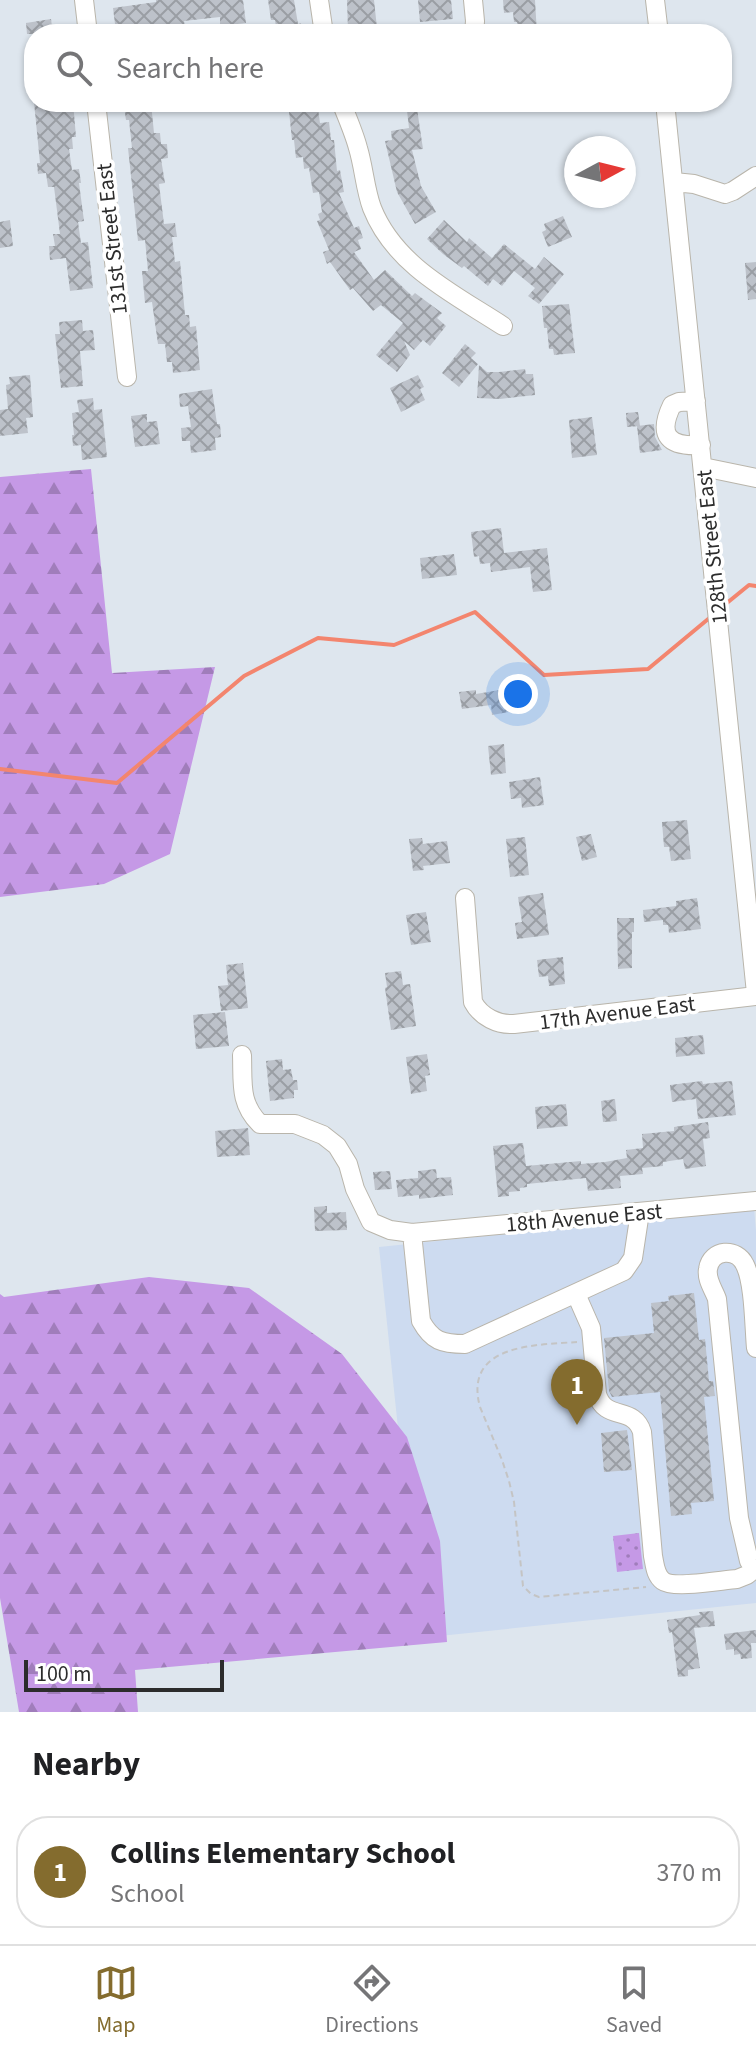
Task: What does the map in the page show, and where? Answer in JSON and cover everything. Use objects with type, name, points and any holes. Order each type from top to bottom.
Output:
[{"type":"street","points":[[84,0],[87,24]]},
{"type":"street","points":[[319,0],[323,24]]},
{"type":"street","points":[[473,0],[474,24]]},
{"type":"street","points":[[655,0],[658,24]]},
{"type":"street","name":"131st Street East","points":[[97,112],[127,377]]},
{"type":"street","points":[[345,112],[359,150],[376,217],[396,248],[410,264],[503,326]]},
{"type":"street","name":"128th Street East","points":[[666,112],[756,994]]},
{"type":"street","points":[[674,182],[694,184],[725,194],[756,176]]},
{"type":"street","points":[[696,401],[672,405],[666,425],[672,442],[683,446],[701,445]]},
{"type":"street","points":[[703,467],[756,478]]},
{"type":"street","name":"17th Avenue East","points":[[465,898],[473,1002],[481,1013],[498,1023],[756,994]]},
{"type":"street","name":"18th Avenue East","points":[[242,1055],[243,1099],[252,1116],[260,1124],[295,1124],[323,1135],[337,1146],[348,1164],[355,1189],[371,1222],[390,1230],[412,1233],[756,1201]]},
{"type":"street","points":[[412,1233],[421,1321],[428,1334],[437,1340],[465,1344],[624,1271],[629,1267],[636,1249],[640,1212]]},
{"type":"street","points":[[576,1294],[591,1328],[599,1403],[611,1412],[634,1418],[642,1432],[653,1556],[661,1579],[673,1584],[737,1579],[755,1569],[749,1561],[739,1518],[717,1299],[707,1273],[710,1262],[721,1253],[736,1255],[746,1265],[756,1348]]},
{"type":"path","points":[[592,1341],[511,1349],[498,1354],[482,1370],[477,1391],[480,1407],[502,1460],[514,1502],[523,1586],[531,1594],[549,1597],[646,1587],[661,1579]]},
{"type":"shaded area","points":[[754,1208],[756,1603],[420,1638],[379,1247]]},
{"type":"green space","points":[[91,469],[112,673],[215,667],[170,854],[104,884],[0,897],[0,477]]},
{"type":"green space","points":[[149,1277],[249,1288],[342,1354],[407,1437],[440,1541],[447,1642],[135,1670],[138,1712],[19,1712],[0,1598],[0,1294],[4,1297]]},
{"type":"green space","points":[[639,1533],[643,1569],[617,1572],[613,1536]]},
{"type":"building","points":[[243,0],[246,23],[220,24],[220,17],[184,21],[184,24],[115,24],[113,8],[156,2]]},
{"type":"building","points":[[268,0],[294,0],[298,24],[276,24],[275,20],[271,20]]},
{"type":"building","points":[[347,0],[374,0],[377,24],[348,24]]},
{"type":"building","points":[[418,0],[451,0],[453,19],[420,22]]},
{"type":"building","points":[[503,0],[535,0],[536,24],[517,24],[513,12],[504,13]]},
{"type":"building","points":[[51,19],[52,24],[26,24]]},
{"type":"building","points":[[35,112],[74,112],[76,137],[72,137],[73,149],[69,149],[72,170],[79,169],[84,221],[78,222],[81,243],[88,242],[93,288],[70,291],[66,258],[50,260],[49,246],[55,246],[53,234],[60,234],[54,187],[48,187],[46,173],[38,174],[37,163],[40,163]]},
{"type":"building","points":[[125,112],[152,112],[154,133],[160,133],[161,144],[167,144],[168,158],[161,159],[165,183],[159,184],[164,224],[175,223],[177,237],[172,237],[175,262],[180,261],[185,315],[189,315],[190,327],[196,326],[200,370],[173,373],[172,362],[167,362],[165,344],[158,344],[152,302],[145,303],[142,271],[148,271],[145,240],[138,241],[128,148],[132,148],[129,120],[126,120]]},
{"type":"building","points":[[289,112],[318,112],[320,123],[329,122],[337,171],[340,170],[344,192],[339,193],[354,228],[359,226],[363,238],[358,240],[361,249],[354,252],[374,280],[385,270],[412,296],[415,293],[442,313],[437,318],[446,326],[430,346],[423,340],[414,350],[404,341],[410,355],[397,372],[376,355],[403,323],[381,305],[373,311],[353,288],[350,290],[330,262],[327,264],[323,252],[329,250],[317,221],[320,220],[318,214],[322,212],[319,192],[313,193],[309,168],[304,169],[303,157],[296,158]]},
{"type":"building","points":[[407,112],[417,112],[423,149],[412,150],[421,186],[436,212],[415,224],[397,192],[385,141],[392,140],[391,131],[409,128]]},
{"type":"building","points":[[563,216],[572,237],[548,247],[542,232],[546,230],[544,224]]},
{"type":"building","points":[[10,220],[13,246],[0,248],[0,222]]},
{"type":"building","points":[[444,220],[467,242],[469,238],[492,258],[504,244],[535,269],[544,257],[564,274],[539,304],[528,296],[535,288],[514,271],[502,286],[493,279],[488,286],[427,239]]},
{"type":"building","points":[[756,262],[756,299],[748,300],[745,263]]},
{"type":"building","points":[[569,304],[575,353],[554,355],[553,349],[549,349],[542,306]]},
{"type":"building","points":[[82,320],[83,331],[93,330],[95,350],[80,351],[83,386],[61,388],[55,334],[60,334],[59,322]]},
{"type":"building","points":[[465,344],[476,353],[471,358],[478,364],[459,387],[442,373]]},
{"type":"building","points":[[479,365],[487,372],[525,369],[526,374],[533,374],[535,395],[477,398]]},
{"type":"building","points":[[30,375],[33,417],[26,418],[28,433],[0,436],[0,410],[8,409],[6,385],[10,384],[9,377]]},
{"type":"building","points":[[418,375],[424,387],[420,389],[425,400],[401,412],[390,388]]},
{"type":"building","points":[[212,389],[221,437],[215,438],[216,450],[191,453],[190,441],[182,441],[181,428],[191,427],[188,406],[180,407],[179,394]]},
{"type":"building","points":[[93,398],[94,410],[102,409],[107,457],[82,460],[81,445],[73,446],[72,413],[79,412],[77,400]]},
{"type":"building","points":[[638,412],[640,426],[627,427],[626,413]]},
{"type":"building","points":[[147,414],[147,422],[157,421],[160,444],[135,447],[131,416]]},
{"type":"building","points":[[592,417],[597,455],[572,458],[569,420]]},
{"type":"building","points":[[654,424],[655,437],[662,450],[640,453],[637,426]]},
{"type":"building","points":[[501,528],[504,553],[547,548],[552,590],[533,592],[530,567],[491,572],[490,563],[480,564],[479,556],[474,557],[471,532]]},
{"type":"building","points":[[454,554],[457,575],[422,579],[420,558]]},
{"type":"building","points":[[512,688],[515,711],[492,715],[491,705],[462,709],[459,692],[476,690],[476,694]]},
{"type":"building","points":[[504,744],[506,773],[491,775],[488,746]]},
{"type":"building","points":[[540,777],[544,805],[522,808],[521,798],[511,799],[509,782]]},
{"type":"building","points":[[687,820],[691,859],[671,861],[669,847],[664,847],[662,822]]},
{"type":"building","points":[[591,834],[597,857],[582,861],[576,837]]},
{"type":"building","points":[[525,837],[529,875],[510,877],[506,839]]},
{"type":"building","points":[[422,838],[423,844],[447,841],[450,863],[423,866],[424,870],[413,871],[409,839]]},
{"type":"building","points":[[543,893],[549,935],[517,939],[515,923],[522,922],[518,897]]},
{"type":"building","points":[[697,898],[701,929],[669,933],[668,925],[663,925],[663,920],[644,922],[643,910],[676,906],[676,901]]},
{"type":"building","points":[[426,912],[431,942],[411,945],[406,915]]},
{"type":"building","points":[[617,918],[634,918],[632,968],[618,969]]},
{"type":"building","points":[[563,957],[565,984],[549,986],[548,976],[539,977],[537,960]]},
{"type":"building","points":[[243,963],[248,1008],[221,1011],[218,986],[228,985],[226,965]]},
{"type":"building","points":[[401,971],[403,985],[410,984],[416,1026],[391,1030],[385,973]]},
{"type":"building","points":[[225,1012],[229,1046],[196,1049],[193,1015]]},
{"type":"building","points":[[703,1035],[705,1054],[676,1057],[675,1038]]},
{"type":"building","points":[[427,1054],[430,1075],[425,1076],[427,1091],[411,1094],[406,1057]]},
{"type":"building","points":[[282,1059],[283,1070],[291,1069],[298,1090],[294,1090],[294,1098],[270,1101],[266,1061]]},
{"type":"building","points":[[702,1081],[703,1084],[732,1081],[736,1115],[698,1119],[696,1099],[672,1102],[670,1085]]},
{"type":"building","points":[[615,1099],[617,1121],[603,1122],[601,1101]]},
{"type":"building","points":[[566,1104],[568,1126],[537,1129],[535,1107]]},
{"type":"building","points":[[708,1122],[710,1138],[703,1139],[706,1166],[685,1169],[683,1159],[663,1162],[663,1166],[642,1168],[643,1174],[620,1176],[621,1188],[588,1191],[586,1178],[527,1184],[520,1191],[509,1192],[509,1196],[498,1197],[493,1146],[523,1143],[526,1166],[605,1162],[627,1158],[626,1150],[643,1148],[642,1134],[674,1131],[674,1127]]},
{"type":"building","points":[[248,1128],[250,1155],[217,1157],[215,1131]]},
{"type":"building","points":[[436,1169],[437,1178],[451,1177],[453,1195],[419,1199],[419,1195],[398,1197],[396,1180],[418,1178],[418,1171]]},
{"type":"building","points":[[390,1171],[392,1189],[375,1190],[373,1172]]},
{"type":"building","points":[[327,1206],[327,1213],[346,1212],[347,1230],[315,1231],[314,1207]]},
{"type":"building","points":[[694,1293],[699,1340],[705,1339],[709,1381],[713,1381],[715,1396],[704,1397],[714,1501],[691,1503],[692,1514],[671,1516],[660,1392],[612,1397],[604,1338],[654,1333],[651,1303],[669,1301],[668,1296]]},
{"type":"building","points":[[627,1430],[632,1470],[604,1472],[601,1433]]},
{"type":"building","points":[[713,1611],[715,1626],[694,1628],[700,1668],[688,1670],[688,1676],[678,1677],[672,1632],[669,1633],[667,1620]]},
{"type":"building","points":[[756,1630],[756,1643],[751,1643],[752,1658],[741,1659],[740,1654],[734,1655],[734,1649],[726,1650],[724,1634]]},
{"type":"waterway","points":[[722,607],[749,585],[756,586]]},
{"type":"waterway","points":[[0,769],[117,783],[244,676],[318,638],[394,645],[475,612],[544,675],[648,669],[713,615]]},
{"type":"place","name":"Collins Elementary School","points":[[577,1425]]}]
